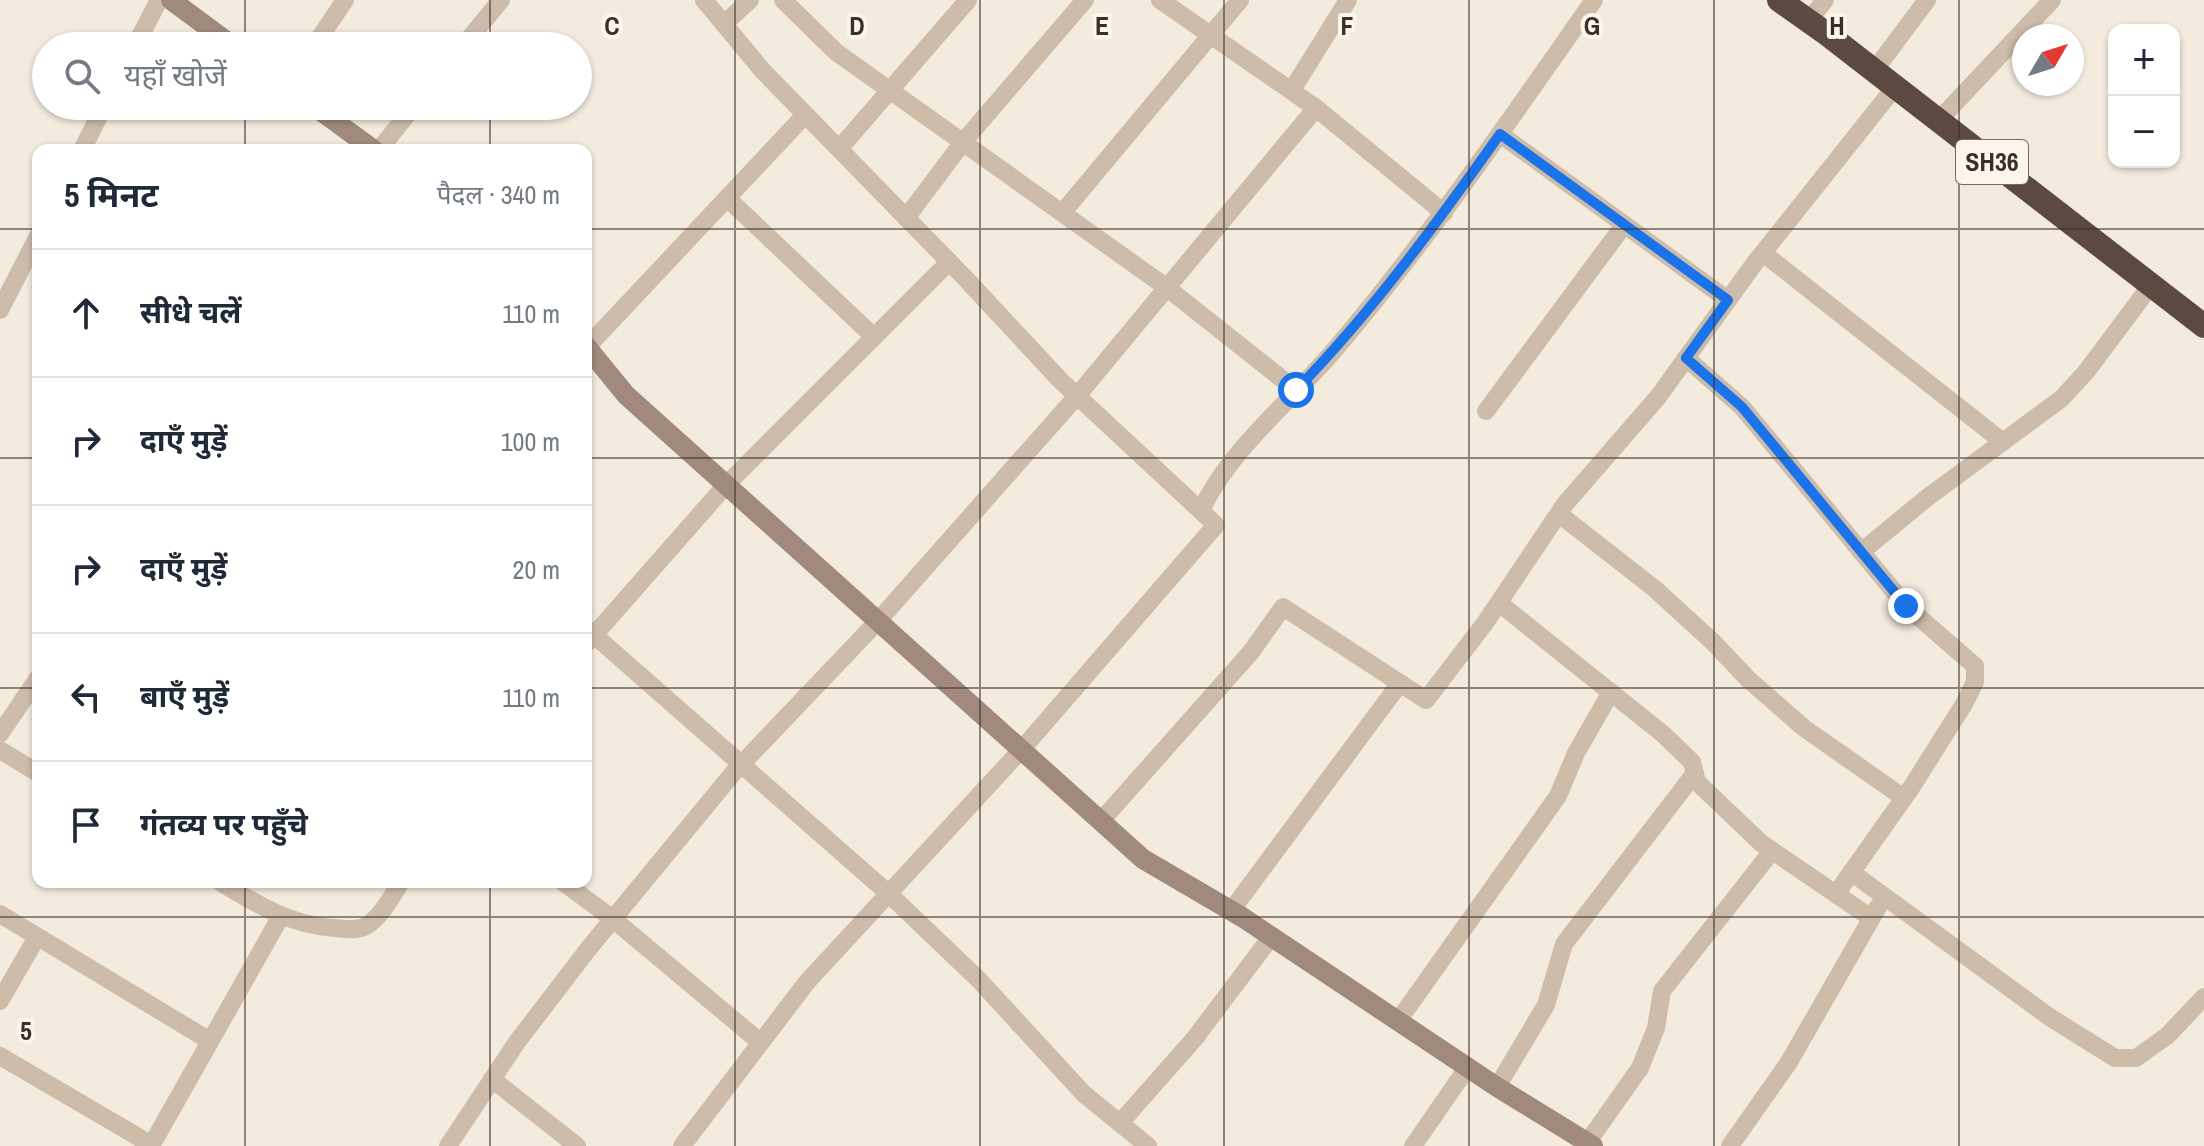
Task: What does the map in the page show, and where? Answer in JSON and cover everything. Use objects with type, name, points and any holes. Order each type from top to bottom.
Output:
[{"type":"highway","name":"SH36","points":[[1779,0],[2204,326]]},
{"type":"street","points":[[142,32],[159,0]]},
{"type":"street","points":[[171,0],[214,32]]},
{"type":"street","points":[[323,32],[345,0]]},
{"type":"street","points":[[475,32],[501,0]]},
{"type":"street","points":[[682,1146],[807,982],[1022,749],[1216,525],[1077,396],[762,70],[704,0]]},
{"type":"street","points":[[724,24],[750,0]]},
{"type":"street","points":[[783,0],[836,52],[1166,287],[1296,390]]},
{"type":"street","points":[[839,149],[968,0]]},
{"type":"street","points":[[906,218],[963,142],[1085,0]]},
{"type":"street","points":[[1160,0],[1292,90],[1444,213]]},
{"type":"street","points":[[1063,212],[1240,0]]},
{"type":"street","points":[[1292,90],[1348,0]]},
{"type":"street","points":[[1201,510],[1214,485],[1257,431],[1336,349],[1444,213],[1594,0]]},
{"type":"street","points":[[1808,21],[1825,0]]},
{"type":"street","points":[[1874,71],[1927,0]]},
{"type":"street","points":[[1938,121],[2052,0]]},
{"type":"street","points":[[1101,821],[1251,652],[1283,607],[1426,700],[1499,603],[1559,514],[1658,397],[1763,253],[1895,87]]},
{"type":"street","points":[[448,1146],[526,1030],[613,919],[743,763],[878,621],[1077,396],[1316,108]]},
{"type":"street","points":[[592,341],[805,115]]},
{"type":"street","points":[[85,144],[97,120]]},
{"type":"street","points":[[333,120],[365,144]]},
{"type":"street","points":[[377,144],[400,120]]},
{"type":"street","points":[[1500,134],[1728,300]]},
{"type":"street","points":[[727,198],[874,337]]},
{"type":"street","points":[[1486,411],[1624,225]]},
{"type":"street","points":[[0,310],[32,252]]},
{"type":"street","points":[[1763,253],[2003,442]]},
{"type":"street","points":[[592,632],[726,485],[949,262]]},
{"type":"street","points":[[1861,552],[1928,497],[2061,399],[2086,372],[2151,285]]},
{"type":"street","points":[[592,354],[626,395],[1143,859],[1231,911],[1467,1068],[1590,1144],[1640,1068],[1656,1028],[1662,991],[1772,851]]},
{"type":"street","points":[[1686,358],[1742,407],[1906,606],[1975,666],[1975,682],[1964,704],[1904,798],[1836,894]]},
{"type":"street","points":[[1559,514],[1655,589],[1804,728],[1904,798]]},
{"type":"street","points":[[1499,603],[1611,692],[1692,762],[1697,782],[1772,851],[1871,918]]},
{"type":"street","points":[[592,637],[743,763],[888,893],[979,980],[1084,1094],[1148,1146]]},
{"type":"street","points":[[1231,911],[1400,683]]},
{"type":"street","points":[[0,734],[32,687]]},
{"type":"street","points":[[1398,1021],[1558,796],[1576,753],[1611,692]]},
{"type":"street","points":[[0,750],[32,769]]},
{"type":"street","points":[[1497,1087],[1546,1005],[1564,944],[1695,773]]},
{"type":"street","points":[[1851,872],[2048,1016],[2115,1058],[2136,1058],[2167,1036],[2204,997]]},
{"type":"street","points":[[231,888],[297,923],[354,929],[367,925],[397,888]]},
{"type":"street","points":[[571,888],[613,919],[760,1042]]},
{"type":"street","points":[[1730,1146],[1789,1062],[1884,897]]},
{"type":"street","points":[[0,914],[210,1041]]},
{"type":"street","points":[[0,1056],[151,1145],[281,916]]},
{"type":"street","points":[[0,1001],[37,937]]},
{"type":"street","points":[[1120,1123],[1195,1038],[1271,937]]},
{"type":"street","points":[[1413,1146],[1467,1068]]},
{"type":"street","points":[[492,1079],[577,1146]]},
{"type":"route","points":[[1296,390],[1336,349],[1444,213],[1500,134],[1728,300],[1686,358],[1742,407],[1906,606]]}]
